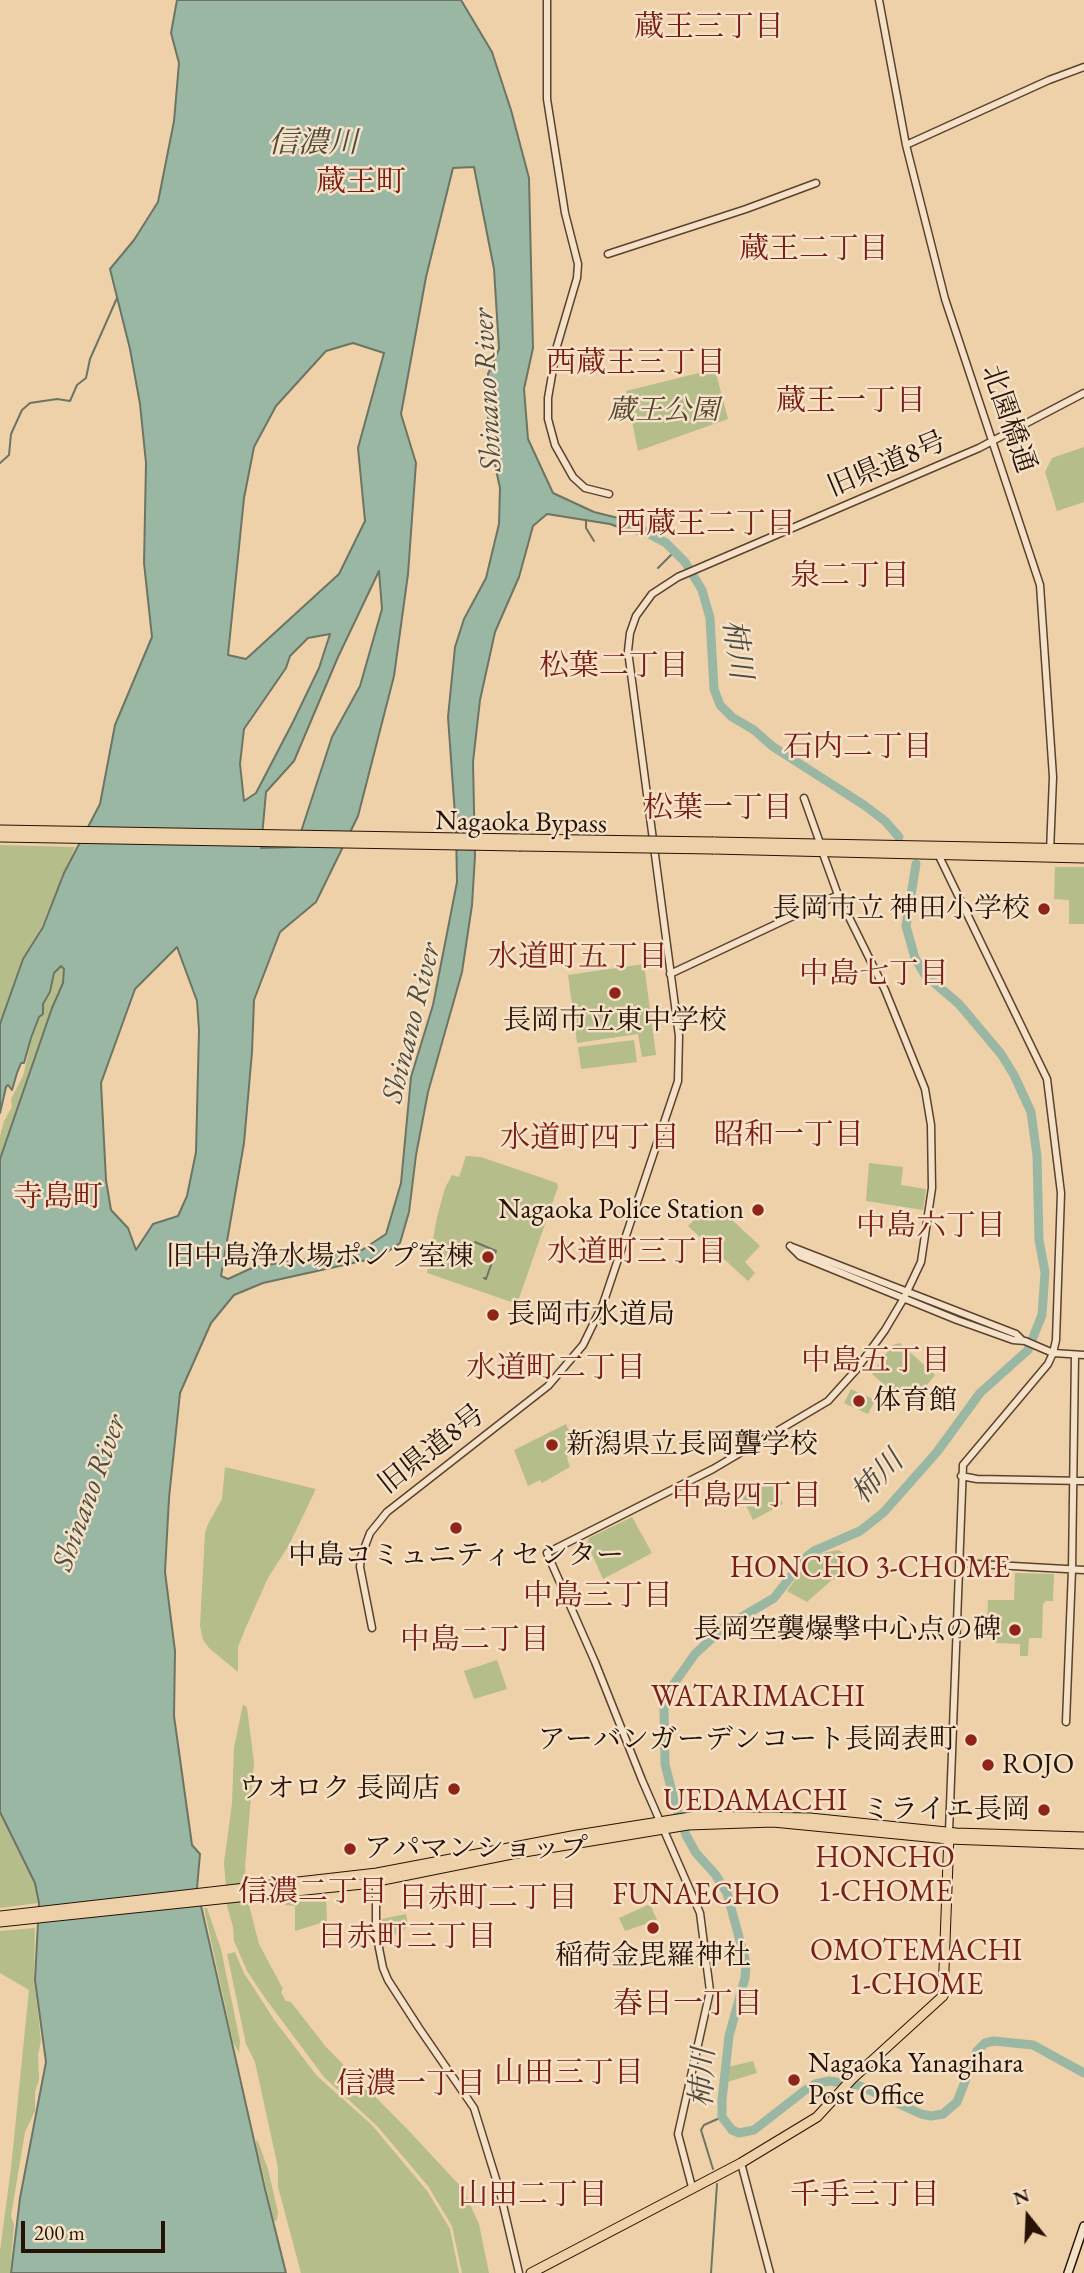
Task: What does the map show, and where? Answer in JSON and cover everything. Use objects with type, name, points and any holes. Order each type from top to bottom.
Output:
[{"type":"highway","name":"Nagaoka Bypass","points":[[0,830],[504,842]]},
{"type":"highway","name":"Nagaoka Bypass","points":[[0,837],[821,847],[1050,853],[1084,858]]},
{"type":"highway","name":"Nagaoka Bypass","points":[[1050,853],[1084,849]]},
{"type":"highway","points":[[0,1922],[377,1873],[687,1821],[773,1822],[1084,1844]]},
{"type":"highway","points":[[0,1916],[376,1882],[662,1824]]},
{"type":"highway","points":[[948,1836],[1084,1837]]},
{"type":"highway","points":[[531,2273],[741,2163],[817,2117],[852,2079],[943,1996],[948,1836]]},
{"type":"main road","points":[[1068,2273],[1084,2226]]},
{"type":"street","points":[[547,0],[547,99],[565,213],[578,264],[577,278],[560,332],[551,375],[548,419],[555,445],[573,477],[585,488],[609,494]]},
{"type":"street","name":"北園橋通","points":[[879,0],[906,145],[946,299],[992,442],[1032,553],[1040,585],[1053,777],[1050,853]]},
{"type":"street","points":[[906,145],[1049,80],[1084,67]]},
{"type":"street","points":[[608,254],[816,183]]},
{"type":"street","name":"旧県道8号","points":[[372,1628],[360,1562],[374,1526],[387,1512],[548,1386],[575,1356],[598,1317],[678,1081],[679,1036],[628,643],[631,626],[645,603],[657,590],[681,576],[992,442],[1084,393]]},
{"type":"street","points":[[692,2187],[678,2134],[710,1984],[700,1913],[547,1553],[713,1469],[828,1401],[867,1355],[906,1295],[922,1256],[932,1196],[929,1106],[919,1069],[838,895],[804,798]]},
{"type":"street","points":[[937,850],[1048,1079],[1061,1194],[1054,1353],[1048,1364],[963,1465],[961,1476],[948,1836]]},
{"type":"street","points":[[670,974],[838,895]]},
{"type":"street","points":[[906,1295],[790,1246],[795,1253],[806,1259],[906,1295],[1016,1334],[1023,1340],[1054,1353],[1084,1355]]},
{"type":"street","points":[[1066,1722],[1072,1570],[1075,1355]]},
{"type":"street","points":[[961,1476],[977,1479],[1084,1481]]},
{"type":"street","points":[[959,1563],[1084,1570]]},
{"type":"street","points":[[376,1882],[376,1933],[383,1968],[388,1980],[474,2108],[500,2192],[519,2273]]},
{"type":"street","points":[[741,2163],[770,2273]]},
{"type":"green space","name":"蔵王公園","points":[[715,369],[728,419],[638,451],[626,391]]},
{"type":"green space","points":[[1084,447],[1084,502],[1057,511],[1045,472],[1052,458]]},
{"type":"green space","points":[[0,845],[75,847],[42,926],[22,959],[0,1022]]},
{"type":"green space","points":[[1055,867],[1084,867],[1084,924],[1069,924],[1069,900],[1054,899]]},
{"type":"green space","points":[[644,964],[656,1055],[642,1057],[638,1034],[577,1043],[568,975]]},
{"type":"green space","points":[[60,966],[64,969],[63,983],[0,1157],[0,1136],[4,1121],[12,1107],[11,1099],[23,1076],[32,1038],[40,1017],[44,1014],[44,1004],[51,993],[55,973]]},
{"type":"green space","points":[[634,1040],[637,1062],[581,1069],[578,1047]]},
{"type":"green space","points":[[466,1156],[481,1157],[557,1183],[558,1187],[517,1304],[427,1273],[445,1188],[452,1175],[459,1177]]},
{"type":"green space","points":[[869,1163],[903,1167],[901,1185],[926,1189],[923,1210],[866,1201]]},
{"type":"green space","points":[[712,1201],[760,1246],[745,1262],[755,1273],[748,1281],[688,1226]]},
{"type":"green space","points":[[900,1343],[935,1375],[914,1401],[888,1388],[872,1374],[892,1345]]},
{"type":"green space","name":"体育館","points":[[851,1389],[875,1400],[868,1414],[844,1403]]},
{"type":"green space","points":[[566,1424],[574,1441],[567,1458],[570,1467],[542,1483],[540,1480],[528,1486],[514,1450]]},
{"type":"green space","points":[[225,1467],[316,1489],[289,1545],[268,1578],[246,1627],[238,1647],[238,1672],[209,1648],[203,1640],[200,1626],[205,1533],[222,1499]]},
{"type":"green space","points":[[772,1482],[783,1504],[753,1520],[742,1497]]},
{"type":"green space","points":[[632,1517],[652,1553],[603,1579],[587,1543],[589,1538]]},
{"type":"green space","points":[[839,1550],[843,1553],[850,1572],[843,1579],[832,1580],[807,1602],[787,1591],[807,1563],[822,1553]]},
{"type":"green space","points":[[1015,1573],[1054,1574],[1053,1601],[1043,1604],[1042,1638],[1029,1638],[1028,1656],[1020,1656],[1020,1644],[996,1643],[997,1621],[987,1621],[988,1600],[1014,1600]]},
{"type":"green space","points":[[497,1660],[507,1689],[474,1699],[464,1671]]},
{"type":"green space","points":[[243,1704],[247,1708],[254,1762],[245,1867],[247,1883],[226,1887],[224,1863],[232,1803],[234,1748]]},
{"type":"green space","points":[[0,1812],[35,1883],[39,1903],[0,1908]]},
{"type":"green space","points":[[326,1897],[327,1921],[295,1931],[295,1906],[285,1905],[286,1901]]},
{"type":"green space","points":[[248,1901],[259,1944],[283,1989],[281,1992],[286,2001],[291,2002],[326,2047],[463,2189],[479,2224],[489,2273],[462,2273],[452,2226],[428,2186],[377,2126],[324,2077],[247,1971],[234,1941],[226,1902]]},
{"type":"green space","points":[[650,1904],[657,1920],[625,1931],[619,1918]]},
{"type":"green space","points":[[204,1908],[207,1908],[221,1949],[240,2041],[239,2053],[233,2042]]},
{"type":"green space","points":[[406,1914],[408,1925],[403,1931],[384,1939],[382,1919]]},
{"type":"green space","points":[[35,1928],[34,1980],[41,2040],[38,2056],[39,2080],[35,2092],[35,2111],[25,2132],[11,2216],[14,2225],[10,2273],[0,2273],[0,2251],[29,1990],[0,1973],[0,1931]]},
{"type":"green space","points":[[235,1952],[244,1973],[275,2021],[317,2076],[371,2124],[428,2192],[450,2229],[459,2273],[301,2273],[278,2187],[278,2168],[255,2062],[246,2044],[227,1954]]},
{"type":"green space","points":[[753,2061],[757,2073],[727,2082],[728,2067]]},
{"type":"green space","points":[[257,2139],[268,2169],[278,2212],[277,2220],[274,2221],[256,2144]]},
{"type":"water","name":"信濃川","points":[[177,0],[461,0],[492,52],[529,178],[533,348],[524,389],[528,439],[553,493],[594,512],[630,521],[634,518],[643,522],[637,534],[610,524],[547,514],[533,526],[519,577],[495,632],[480,700],[473,762],[475,856],[472,905],[462,972],[428,1092],[409,1212],[400,1243],[380,1257],[263,1283],[234,1295],[211,1323],[180,1393],[169,1498],[165,1572],[175,1651],[174,1716],[192,1845],[200,1854],[197,1888],[286,2273],[11,2273],[20,2198],[46,2062],[35,1980],[39,1903],[35,1883],[0,1812],[0,1159],[63,983],[64,969],[61,966],[54,973],[50,992],[43,1004],[43,1014],[39,1017],[12,1090],[8,1085],[6,1087],[0,1113],[0,1024],[23,959],[43,927],[64,873],[100,804],[115,725],[152,637],[144,563],[146,463],[140,404],[130,349],[110,269],[134,240],[158,202],[174,121],[179,63],[171,33]],"holes":[[[474,167],[494,269],[499,349],[488,374],[488,433],[500,488],[499,524],[486,578],[464,619],[455,647],[448,717],[457,882],[433,1005],[411,1077],[401,1183],[386,1234],[362,1250],[254,1267],[228,1279],[221,1276],[244,1143],[254,1000],[280,932],[316,902],[358,816],[394,676],[408,574],[416,463],[401,414],[426,277],[453,168]],[[353,343],[384,353],[358,448],[365,521],[339,574],[246,659],[228,655],[244,498],[254,447],[276,406],[326,351]],[[379,571],[382,609],[360,686],[332,737],[296,847],[261,848],[266,792],[294,761],[338,657]],[[330,634],[319,668],[293,722],[256,793],[244,801],[240,764],[244,729],[286,668],[290,656],[308,638]],[[177,947],[197,1001],[199,1030],[196,1152],[187,1196],[178,1216],[153,1224],[136,1250],[128,1228],[111,1210],[106,1180],[101,1083],[135,989]]]},
{"type":"waterway","points":[[0,463],[9,455],[11,434],[22,410],[30,403],[57,399],[70,401],[77,385],[86,378],[90,359],[117,298]]},
{"type":"waterway","points":[[586,520],[586,528],[594,541]]},
{"type":"waterway","name":"柿川","points":[[642,530],[666,543],[685,562],[702,590],[710,618],[714,689],[720,705],[772,746],[864,805],[885,821],[899,837]]},
{"type":"waterway","points":[[658,568],[675,551]]},
{"type":"waterway","name":"柿川","points":[[916,864],[906,926],[915,958],[925,975],[959,1004],[1001,1054],[1031,1112],[1037,1156],[1039,1240],[1045,1272],[1042,1315],[1028,1350],[980,1393],[937,1452],[883,1513],[860,1531],[814,1551],[806,1557],[774,1598],[723,1628],[695,1654],[673,1685],[664,1708],[665,1764],[686,1835],[696,1853],[715,1874],[727,1893],[746,1963],[745,1978],[729,2036],[722,2100],[722,2117],[732,2130],[739,2133],[754,2130],[804,2091],[815,2084],[829,2081],[858,2085],[921,2114],[943,2114],[957,2102],[977,2051],[985,2043],[994,2041],[1033,2045],[1084,2073]]},
{"type":"waterway","points":[[475,1242],[496,1251],[486,1279],[484,1278]]},
{"type":"waterway","points":[[713,2169],[701,2130],[704,2125],[722,2117]]},
{"type":"waterway","points":[[711,2273],[717,2184]]},
{"type":"place","name":"長岡市立 神田小学校","points":[[1044,909]]},
{"type":"place","name":"長岡市立東中学校","points":[[615,993]]},
{"type":"place","name":"Nagaoka Police Station","points":[[758,1210]]},
{"type":"place","name":"旧中島浄水場ポンプ室棟","points":[[488,1257]]},
{"type":"place","name":"長岡市水道局","points":[[493,1315]]},
{"type":"place","name":"体育館","points":[[859,1401]]},
{"type":"place","name":"新潟県立長岡聾学校","points":[[552,1445]]},
{"type":"place","name":"中島コミュニティセンター","points":[[456,1528]]},
{"type":"place","name":"長岡空襲爆撃中心点の碑","points":[[1015,1630]]},
{"type":"place","name":"アーバンガーデンコート長岡表町","points":[[971,1740]]},
{"type":"place","name":"ROJO","points":[[988,1765]]},
{"type":"place","name":"ウオロク 長岡店","points":[[454,1789]]},
{"type":"place","name":"ミライエ長岡","points":[[1044,1810]]},
{"type":"place","name":"アパマンショップ","points":[[350,1849]]},
{"type":"place","name":"稲荷金毘羅神社","points":[[653,1928]]},
{"type":"place","name":"Nagaoka Yanagihara Post Office","points":[[794,2080]]},
{"type":"district","name":"蔵王三丁目","points":[[709,28]]},
{"type":"district","name":"蔵王町","points":[[361,183]]},
{"type":"district","name":"蔵王二丁目","points":[[814,250]]},
{"type":"district","name":"西蔵王三丁目","points":[[636,364]]},
{"type":"district","name":"蔵王一丁目","points":[[851,402]]},
{"type":"district","name":"西蔵王二丁目","points":[[706,525]]},
{"type":"district","name":"泉二丁目","points":[[850,577]]},
{"type":"district","name":"松葉二丁目","points":[[614,667]]},
{"type":"district","name":"石内二丁目","points":[[858,748]]},
{"type":"district","name":"松葉一丁目","points":[[718,809]]},
{"type":"district","name":"水道町五丁目","points":[[578,958]]},
{"type":"district","name":"中島七丁目","points":[[874,975]]},
{"type":"district","name":"昭和一丁目","points":[[789,1136]]},
{"type":"district","name":"水道町四丁目","points":[[590,1139]]},
{"type":"district","name":"寺島町","points":[[58,1198]]},
{"type":"district","name":"中島六丁目","points":[[931,1227]]},
{"type":"district","name":"水道町三丁目","points":[[637,1253]]},
{"type":"district","name":"中島五丁目","points":[[876,1362]]},
{"type":"district","name":"水道町二丁目","points":[[556,1369]]},
{"type":"district","name":"中島四丁目","points":[[747,1497]]},
{"type":"district","name":"HONCHO 3-CHOME","points":[[870,1569]]},
{"type":"district","name":"中島三丁目","points":[[598,1597]]},
{"type":"district","name":"中島二丁目","points":[[475,1641]]},
{"type":"district","name":"WATARIMACHI","points":[[758,1698]]},
{"type":"district","name":"UEDAMACHI","points":[[755,1802]]},
{"type":"district","name":"HONCHO 1-CHOME","points":[[885,1876]]},
{"type":"district","name":"信濃二丁目","points":[[313,1893]]},
{"type":"district","name":"FUNAECHO","points":[[696,1896]]},
{"type":"district","name":"日赤町二丁目","points":[[488,1899]]},
{"type":"district","name":"日赤町三丁目","points":[[407,1938]]},
{"type":"district","name":"OMOTEMACHI 1-CHOME","points":[[916,1969]]},
{"type":"district","name":"春日一丁目","points":[[688,2005]]},
{"type":"district","name":"山田三丁目","points":[[569,2074]]},
{"type":"district","name":"信濃一丁目","points":[[411,2085]]},
{"type":"district","name":"山田二丁目","points":[[533,2196]]},
{"type":"district","name":"千手三丁目","points":[[865,2196]]},
{"type":"water label","name":"Shinano River","points":[[488,390]]},
{"type":"water label","name":"Shinano River","points":[[412,1023]]},
{"type":"water label","name":"Shinano River","points":[[90,1493]]}]
